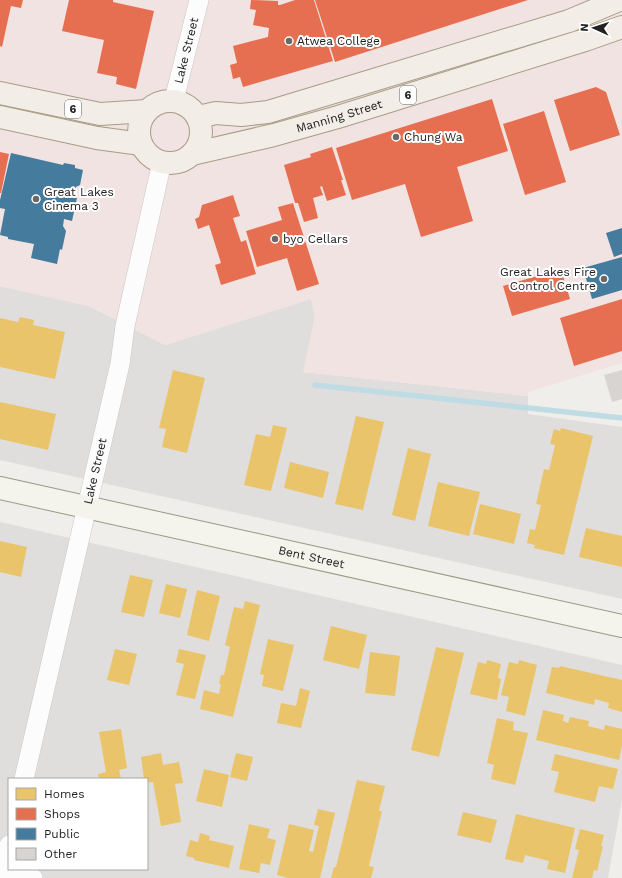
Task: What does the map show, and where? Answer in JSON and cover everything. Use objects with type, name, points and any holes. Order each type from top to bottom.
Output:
[{"type":"main road","name":"Manning Street","points":[[198,117],[216,114],[241,115],[268,112],[568,21],[619,0]]},
{"type":"main road","name":"Manning Street","points":[[192,154],[274,135],[338,117],[585,40],[622,27]]},
{"type":"main road","name":"6","points":[[0,93],[100,114],[147,111],[159,102],[174,100]]},
{"type":"main road","points":[[174,100],[189,107],[198,117],[201,128],[201,138],[198,146],[192,154]]},
{"type":"main road","points":[[147,111],[139,126],[139,136],[142,144],[150,155],[162,162]]},
{"type":"main road","name":"6","points":[[0,117],[97,138],[142,144]]},
{"type":"main road","name":"6","points":[[162,162],[178,162],[186,159],[192,154]]},
{"type":"street","name":"Lake Street","points":[[174,100],[199,0]]},
{"type":"street","points":[[619,0],[622,8]]},
{"type":"street","name":"Lake Street","points":[[24,778],[120,364],[125,326],[162,162]]},
{"type":"street","name":"Bent Street","points":[[0,488],[622,626]]},
{"type":"street","points":[[8,849],[2,871],[33,878]]},
{"type":"shaded area","points":[[0,0],[622,0],[622,363],[528,392],[528,396],[303,372],[315,316],[311,299],[165,345],[89,306],[0,286]]},
{"type":"shaded area","points":[[0,286],[89,306],[165,345],[311,299],[315,316],[304,372],[528,396],[528,414],[622,427],[622,599],[0,460]]},
{"type":"shaded area","points":[[0,522],[622,665],[622,800],[608,878],[0,878]]},
{"type":"building: Homes","points":[[20,317],[34,320],[33,325],[65,332],[55,379],[0,367],[0,318],[18,322]]},
{"type":"building: Homes","points":[[173,370],[205,378],[187,453],[162,447],[166,429],[159,428]]},
{"type":"building: Homes","points":[[0,402],[56,414],[48,450],[0,439]]},
{"type":"building: Homes","points":[[356,416],[384,422],[363,510],[335,504]]},
{"type":"building: Homes","points":[[273,425],[287,428],[271,491],[244,485],[256,434],[270,437]]},
{"type":"building: Homes","points":[[561,428],[593,436],[564,555],[534,548],[535,545],[527,543],[530,529],[535,530],[541,505],[536,504],[544,469],[549,470],[555,445],[550,444],[554,429],[560,431]]},
{"type":"building: Homes","points":[[408,448],[431,454],[415,521],[392,515]]},
{"type":"building: Homes","points":[[290,462],[329,472],[323,498],[284,488]]},
{"type":"building: Homes","points":[[438,482],[480,492],[469,536],[428,526]]},
{"type":"building: Homes","points":[[480,504],[521,514],[514,544],[473,534]]},
{"type":"building: Homes","points":[[586,528],[622,536],[622,567],[579,557]]},
{"type":"building: Homes","points":[[0,541],[27,547],[21,577],[0,572]]},
{"type":"building: Homes","points":[[130,575],[153,580],[144,617],[121,612]]},
{"type":"building: Homes","points":[[166,584],[187,589],[180,618],[159,613]]},
{"type":"building: Homes","points":[[197,590],[220,596],[209,641],[187,635]]},
{"type":"building: Homes","points":[[245,601],[260,605],[233,717],[200,709],[204,690],[219,694],[221,675],[224,675],[230,647],[225,645],[234,607],[243,609]]},
{"type":"building: Homes","points":[[331,626],[367,635],[359,669],[323,660]]},
{"type":"building: Homes","points":[[268,639],[294,645],[283,691],[262,686],[264,675],[260,674]]},
{"type":"building: Homes","points":[[436,647],[464,653],[439,757],[411,750]]},
{"type":"building: Homes","points":[[115,649],[137,654],[129,685],[107,680]]},
{"type":"building: Homes","points":[[179,649],[206,655],[195,699],[176,695],[184,664],[176,662]]},
{"type":"building: Homes","points":[[370,652],[400,656],[395,696],[365,693]]},
{"type":"building: Homes","points":[[487,660],[501,664],[498,678],[501,679],[497,700],[470,694],[478,662],[486,664]]},
{"type":"building: Homes","points":[[519,660],[537,665],[525,716],[506,711],[509,697],[501,695],[509,662],[518,664]]},
{"type":"building: Homes","points":[[560,666],[622,680],[622,712],[608,708],[609,703],[595,699],[594,705],[546,693],[552,667],[559,668]]},
{"type":"building: Homes","points":[[300,688],[310,691],[301,728],[277,723],[281,703],[296,706]]},
{"type":"building: Homes","points":[[543,710],[564,715],[563,721],[568,723],[570,717],[589,721],[588,726],[604,730],[605,725],[622,729],[622,745],[619,760],[536,740]]},
{"type":"building: Homes","points":[[497,718],[514,722],[513,730],[528,733],[515,785],[491,779],[494,765],[487,763]]},
{"type":"building: Homes","points":[[121,729],[127,768],[119,770],[121,778],[99,778],[98,774],[106,772],[99,732]]},
{"type":"building: Homes","points":[[161,753],[163,765],[179,762],[183,783],[175,784],[181,822],[161,826],[153,782],[148,783],[148,778],[144,778],[141,757]]},
{"type":"building: Homes","points":[[236,753],[253,757],[247,781],[230,777]]},
{"type":"building: Homes","points":[[555,754],[618,769],[613,789],[599,786],[595,802],[554,792],[559,772],[551,770]]},
{"type":"building: Homes","points":[[204,769],[229,775],[222,807],[196,801]]},
{"type":"building: Homes","points":[[357,780],[385,786],[379,811],[382,811],[369,866],[374,867],[371,878],[331,878],[334,867],[336,867]]},
{"type":"building: Homes","points":[[318,809],[335,813],[320,878],[288,878],[277,875],[289,824],[314,830],[309,851],[313,852],[319,826],[314,825]]},
{"type":"building: Homes","points":[[463,812],[497,820],[491,843],[457,835]]},
{"type":"building: Homes","points":[[516,814],[575,828],[565,873],[547,869],[549,861],[525,855],[523,863],[505,859]]},
{"type":"building: Homes","points":[[249,824],[270,829],[267,838],[276,840],[270,865],[261,863],[259,873],[239,869]]},
{"type":"building: Homes","points":[[580,829],[604,835],[597,871],[594,870],[592,878],[572,878],[579,850],[575,849]]},
{"type":"building: Homes","points":[[200,833],[210,836],[209,840],[234,846],[229,868],[194,860],[194,858],[186,856],[190,840],[198,842]]},
{"type":"building: Shops","points":[[0,0],[23,0],[21,8],[11,6],[2,47],[0,46]]},
{"type":"building: Shops","points":[[69,0],[113,0],[113,2],[154,11],[136,89],[116,84],[117,77],[97,73],[104,40],[62,31]]},
{"type":"building: Shops","name":"Atwea College","points":[[251,0],[278,1],[278,5],[280,5],[295,0],[314,0],[333,61],[243,87],[240,77],[233,79],[230,65],[237,63],[233,46],[268,37],[269,28],[253,25],[256,10],[250,9]]},
{"type":"building: Shops","points":[[315,0],[528,0],[335,62]]},
{"type":"building: Shops","points":[[596,87],[606,92],[620,135],[570,151],[554,100]]},
{"type":"building: Shops","points":[[492,99],[508,151],[457,167],[473,221],[421,237],[405,184],[352,200],[336,148]]},
{"type":"building: Shops","points":[[544,111],[566,182],[525,195],[503,124]]},
{"type":"building: Shops","points":[[332,147],[343,180],[341,180],[346,195],[327,201],[322,186],[320,187],[323,195],[313,198],[318,218],[304,222],[298,203],[295,203],[284,165],[311,157],[310,154]]},
{"type":"building: Shops","points":[[0,152],[9,154],[1,193],[0,193]]},
{"type":"building: Shops","points":[[233,195],[240,216],[233,218],[241,242],[246,240],[256,274],[221,285],[215,265],[221,263],[209,225],[198,229],[195,219],[199,217],[202,205]]},
{"type":"building: Shops","points":[[293,203],[319,284],[297,291],[287,258],[257,267],[246,231],[282,220],[278,207]]},
{"type":"building: Shops","points":[[561,269],[570,299],[512,316],[503,286]]},
{"type":"building: Shops","points":[[622,299],[622,351],[574,366],[560,318]]},
{"type":"building: Public","points":[[11,153],[63,165],[64,163],[75,165],[75,168],[83,170],[80,185],[76,187],[74,197],[77,198],[72,221],[64,219],[63,226],[66,231],[57,264],[31,258],[34,244],[8,239],[8,237],[0,235],[5,209],[0,208],[0,200]]},
{"type":"building: Public","points":[[622,228],[622,254],[614,257],[606,233]]},
{"type":"building: Public","name":"Great Lakes Fire Control Centre","points":[[622,257],[622,290],[592,299],[583,268]]},
{"type":"building: Other","points":[[622,370],[622,399],[612,402],[604,375]]},
{"type":"waterway","points":[[315,385],[622,418]]},
{"type":"place","name":"Atwea College","points":[[289,41]]},
{"type":"place","name":"Chung Wa","points":[[396,137]]},
{"type":"place","name":"Great Lakes Cinema 3","points":[[36,199]]},
{"type":"place","name":"byo Cellars","points":[[275,239]]},
{"type":"place","name":"Great Lakes Fire Control Centre","points":[[604,279]]}]
